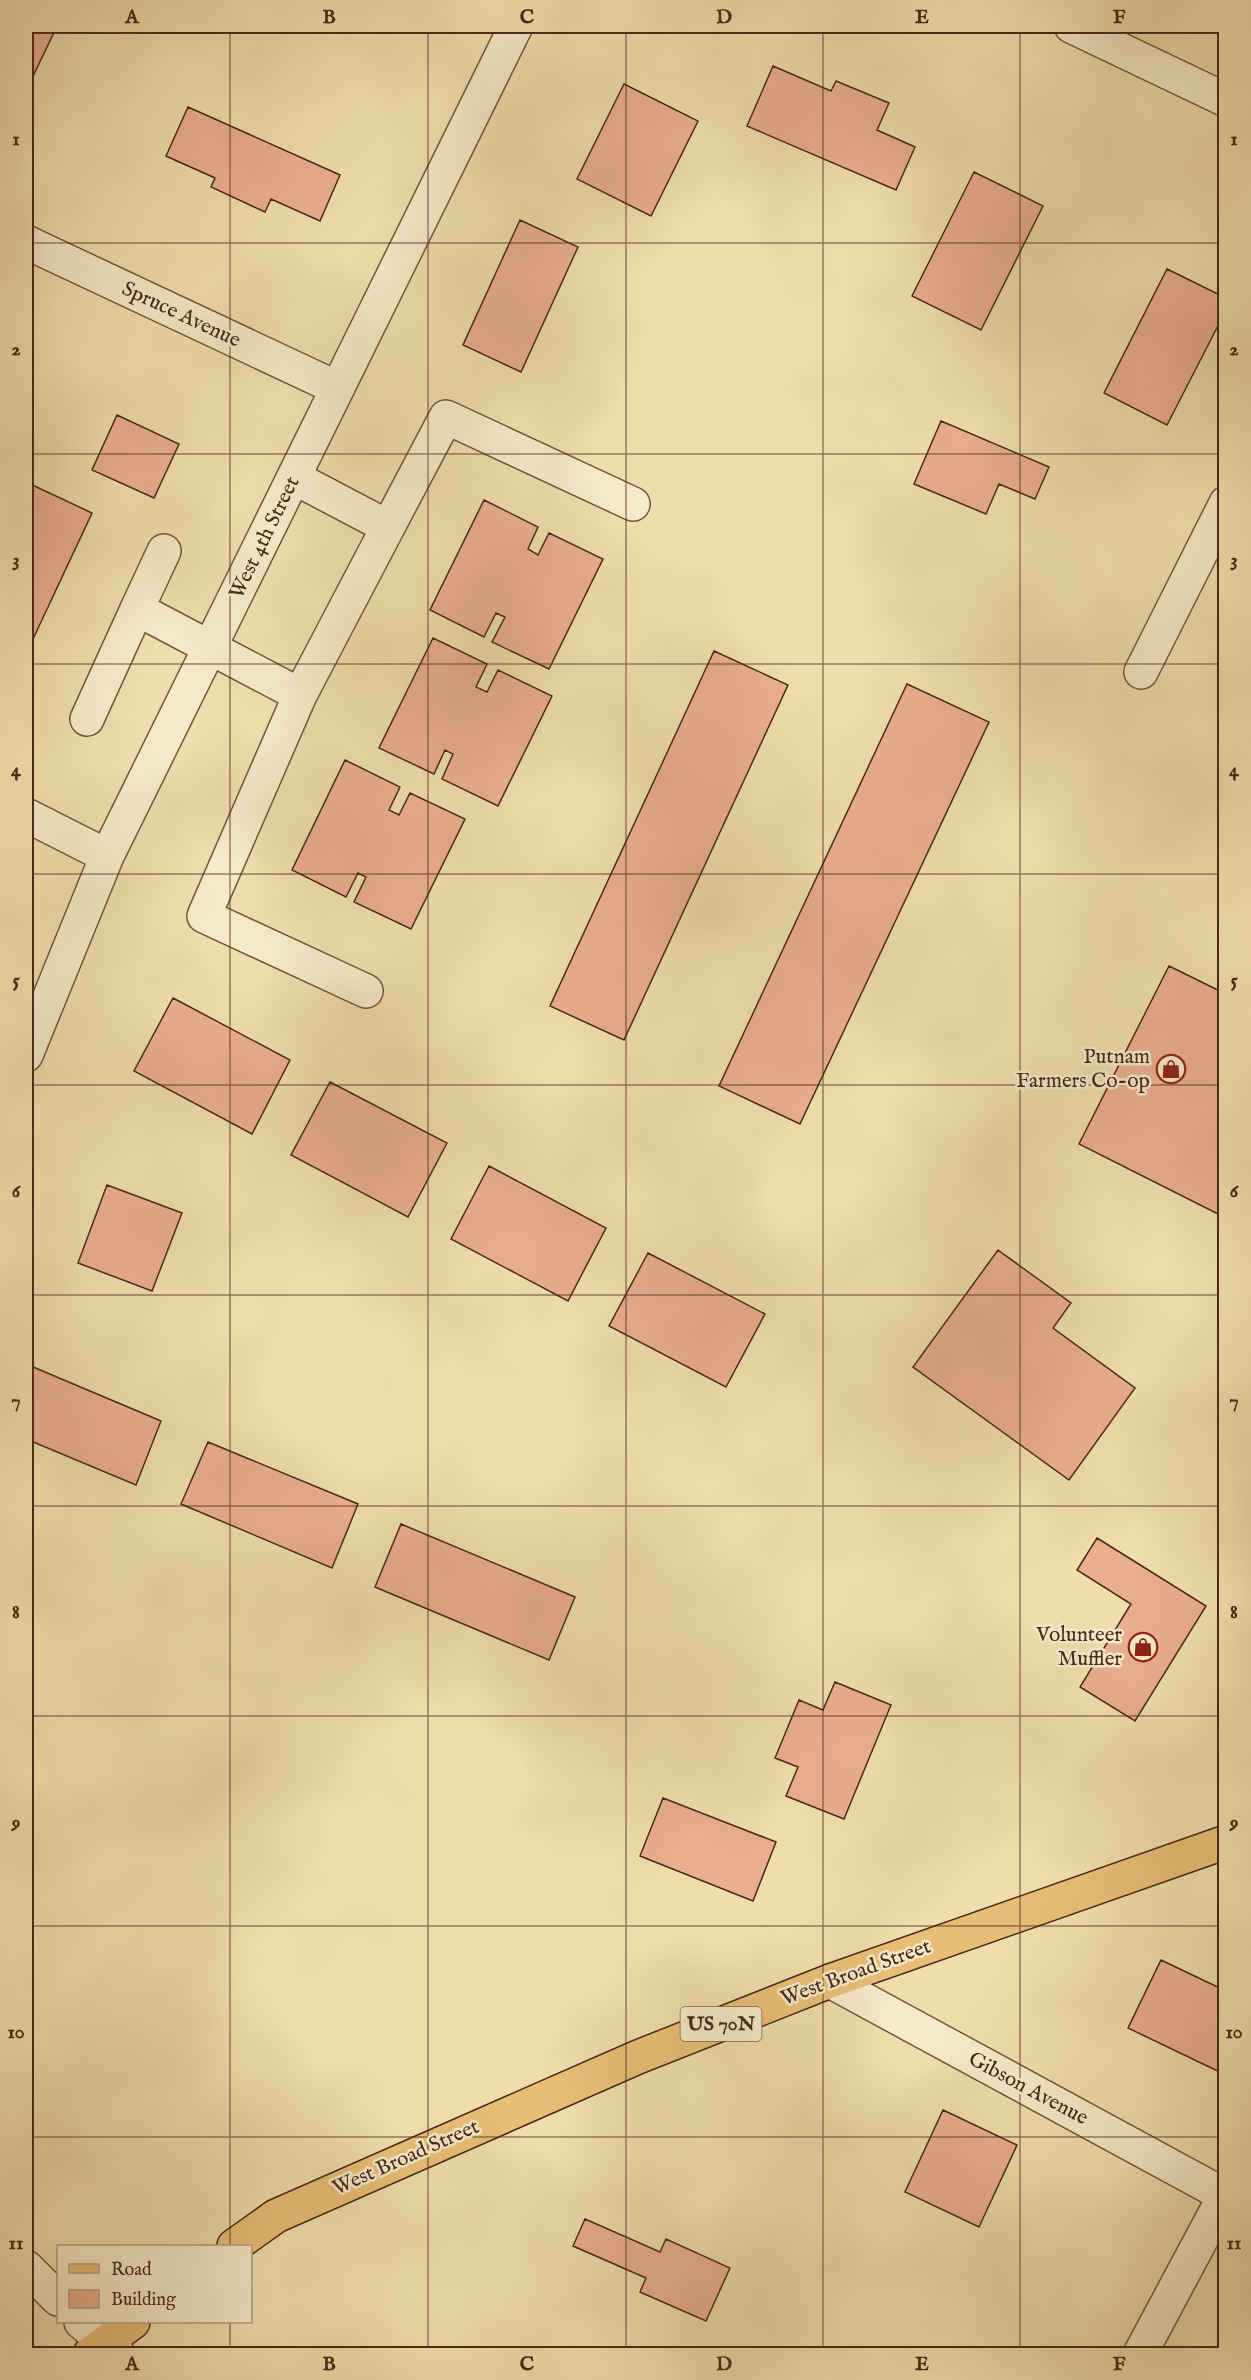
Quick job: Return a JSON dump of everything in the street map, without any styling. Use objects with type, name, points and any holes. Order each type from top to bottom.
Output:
[{"type":"main road","name":"West Broad Street","points":[[237,2245],[276,2216],[638,2057],[830,1981],[1226,1842]]},
{"type":"main road","points":[[98,2343],[131,2323]]},
{"type":"street","name":"West 4th Street","points":[[26,1055],[107,856],[516,26]]},
{"type":"street","points":[[1071,26],[1226,100]]},
{"type":"street","name":"Spruce Avenue","points":[[26,242],[337,388]]},
{"type":"street","points":[[366,991],[204,916],[300,695],[446,417],[633,504]]},
{"type":"street","points":[[295,478],[388,526]]},
{"type":"street","points":[[1141,672],[1226,502]]},
{"type":"street","points":[[87,719],[164,551]]},
{"type":"street","points":[[137,609],[300,695]]},
{"type":"street","points":[[26,815],[107,856]]},
{"type":"street","name":"Gibson Avenue","points":[[830,1981],[1225,2196]]},
{"type":"street","points":[[1140,2355],[1225,2196]]},
{"type":"street","points":[[26,2267],[57,2298]]},
{"type":"building","points":[[26,26],[57,26],[26,91]]},
{"type":"building","points":[[773,66],[831,91],[836,81],[889,103],[877,130],[915,147],[896,190],[747,126]]},
{"type":"building","points":[[624,84],[698,121],[651,216],[577,179]]},
{"type":"building","points":[[188,107],[340,175],[320,221],[271,199],[265,212],[211,187],[215,178],[166,156]]},
{"type":"building","points":[[974,172],[1043,206],[981,330],[912,296]]},
{"type":"building","points":[[520,220],[578,247],[521,372],[463,345]]},
{"type":"building","points":[[1167,269],[1226,298],[1226,310],[1167,425],[1104,393]]},
{"type":"building","points":[[117,415],[179,444],[154,498],[92,470]]},
{"type":"building","points":[[941,421],[1049,467],[1035,499],[999,484],[986,514],[914,484]]},
{"type":"building","points":[[26,482],[92,513],[26,654]]},
{"type":"building","points":[[484,500],[538,527],[528,549],[538,555],[549,533],[603,559],[549,669],[492,642],[505,617],[496,613],[484,637],[430,610]]},
{"type":"building","points":[[433,638],[487,664],[476,687],[487,692],[498,670],[552,696],[498,806],[442,779],[453,754],[445,750],[434,774],[379,748]]},
{"type":"building","points":[[714,651],[788,685],[624,1040],[550,1006]]},
{"type":"building","points":[[907,684],[989,722],[800,1124],[719,1086]]},
{"type":"building","points":[[345,760],[400,787],[389,810],[399,815],[410,793],[465,819],[411,929],[354,902],[366,877],[358,873],[346,897],[292,870]]},
{"type":"building","name":"Putnam Farmers Co-op","points":[[1169,966],[1226,994],[1226,1218],[1079,1144]]},
{"type":"building","points":[[173,998],[290,1060],[252,1134],[134,1071]]},
{"type":"building","points":[[330,1082],[447,1143],[408,1217],[291,1155]]},
{"type":"building","points":[[489,1166],[606,1228],[568,1301],[451,1239]]},
{"type":"building","points":[[107,1185],[182,1213],[152,1291],[78,1263]]},
{"type":"building","points":[[998,1250],[1071,1303],[1053,1328],[1135,1388],[1069,1480],[913,1367]]},
{"type":"building","points":[[648,1253],[765,1314],[726,1387],[609,1326]]},
{"type":"building","points":[[26,1364],[161,1421],[136,1485],[26,1439]]},
{"type":"building","points":[[208,1442],[358,1504],[332,1568],[181,1504]]},
{"type":"building","points":[[401,1524],[575,1597],[549,1660],[375,1587]]},
{"type":"building","name":"Volunteer Muffler","points":[[1097,1538],[1206,1606],[1135,1721],[1080,1687],[1131,1604],[1077,1570]]},
{"type":"building","points":[[835,1682],[891,1705],[844,1819],[786,1796],[798,1767],[775,1758],[799,1700],[823,1710]]},
{"type":"building","points":[[663,1798],[776,1842],[753,1901],[640,1856]]},
{"type":"building","points":[[1161,1960],[1226,1991],[1226,2075],[1128,2028]]},
{"type":"building","points":[[943,2110],[1017,2145],[979,2227],[905,2192]]},
{"type":"building","points":[[585,2219],[660,2252],[666,2239],[730,2268],[706,2321],[640,2292],[646,2278],[573,2246]]},
{"type":"building","points":[[377,2348],[387,2354],[372,2354]]},
{"type":"place","name":"Putnam Farmers Co-op","points":[[1171,1069]]},
{"type":"place","name":"Volunteer Muffler","points":[[1143,1647]]}]
